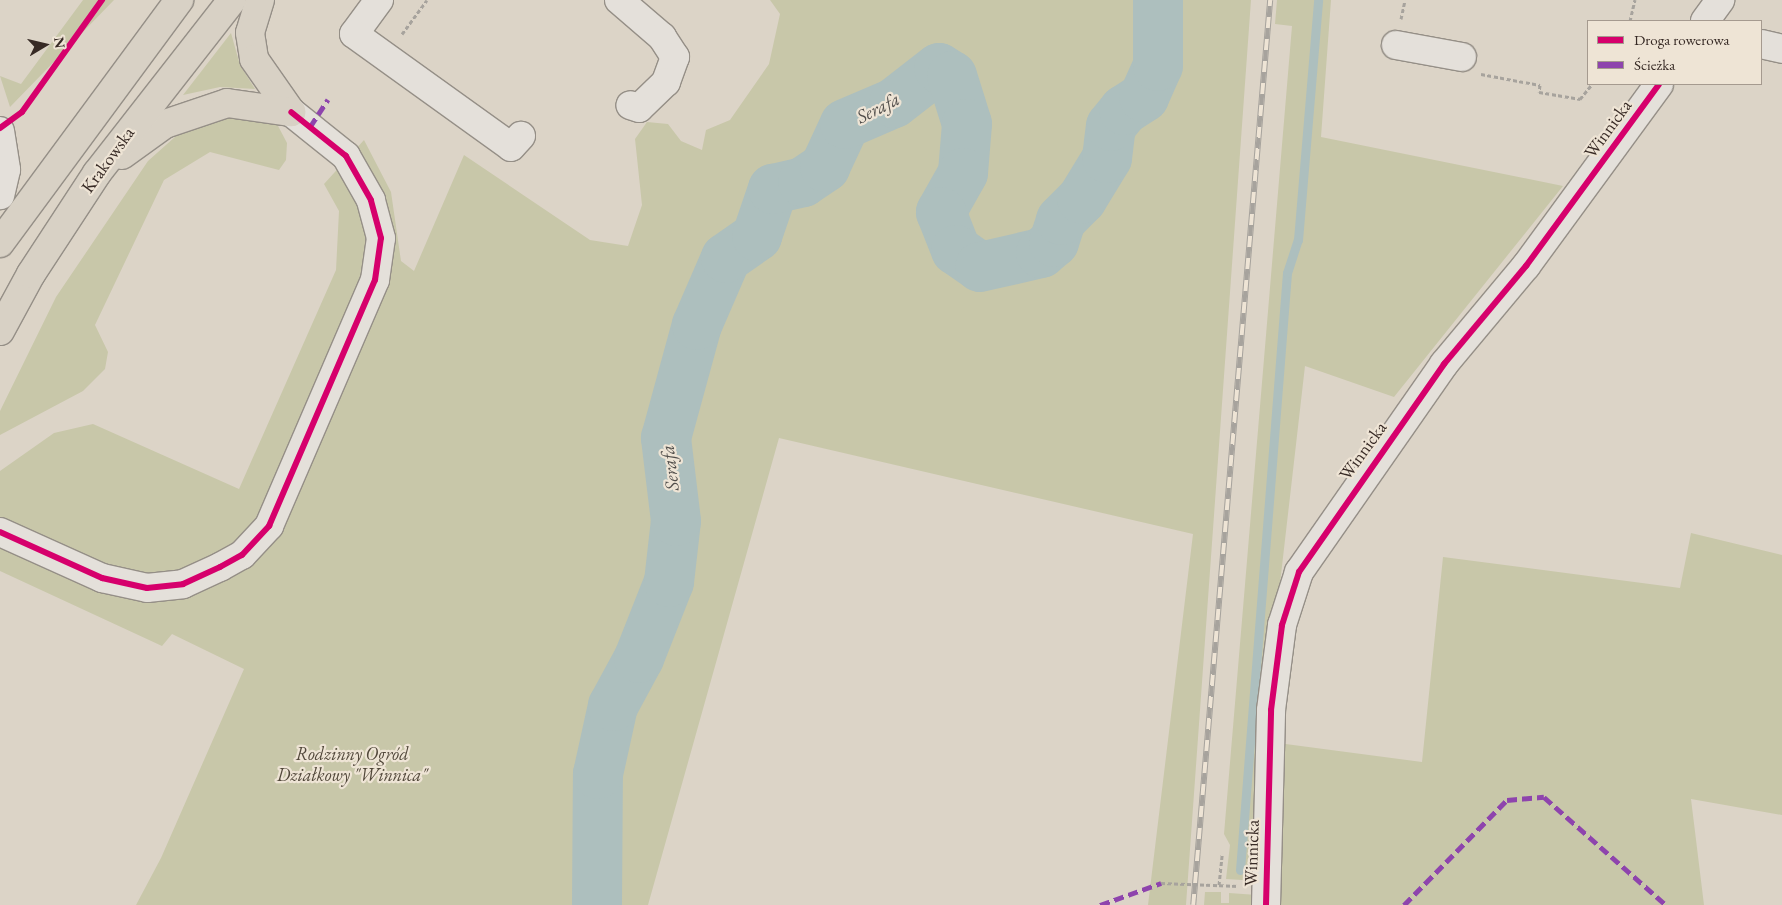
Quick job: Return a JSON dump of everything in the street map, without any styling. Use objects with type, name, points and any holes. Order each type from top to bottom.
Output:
[{"type":"main road","points":[[0,243],[179,0]]},
{"type":"main road","name":"Krakowska","points":[[0,331],[31,274],[97,173],[232,0]]},
{"type":"main road","points":[[260,0],[250,34],[254,59],[291,112]]},
{"type":"main road","points":[[97,173],[164,124],[184,115],[227,102],[291,112]]},
{"type":"street","points":[[619,0],[662,37],[675,58],[666,82],[639,108],[630,105]]},
{"type":"street","points":[[1706,20],[1720,0]]},
{"type":"street","points":[[374,2],[354,34],[511,147],[521,136]]},
{"type":"street","points":[[1762,44],[1782,48]]},
{"type":"street","points":[[1396,45],[1462,57]]},
{"type":"street","name":"Winnicka","points":[[1266,905],[1271,710],[1282,625],[1299,572],[1444,364],[1526,266],[1658,85]]},
{"type":"street","points":[[0,532],[102,578],[147,588],[183,584],[220,567],[242,555],[269,526],[375,280],[381,238],[371,200],[346,156],[291,112]]},
{"type":"street","points":[[0,131],[6,170],[0,196]]},
{"type":"path","points":[[386,57],[427,0]]},
{"type":"path","points":[[1630,20],[1634,0]]},
{"type":"path","points":[[1161,883],[1219,885],[1222,854]]},
{"type":"green space","points":[[83,0],[114,0],[10,107],[0,76],[21,84]]},
{"type":"green space","name":"Rodzinny Ogród Działkowy \"Winnica\"","points":[[770,0],[1251,0],[1186,905],[1148,905],[1193,534],[779,438],[648,905],[136,905],[161,858],[244,669],[172,634],[162,646],[0,571],[0,471],[54,433],[93,424],[239,489],[336,270],[339,211],[324,184],[364,140],[391,192],[401,261],[414,271],[464,155],[590,240],[628,246],[642,205],[635,139],[647,122],[668,124],[681,141],[702,150],[706,130],[730,120],[769,64],[780,14]]},
{"type":"green space","points":[[1277,0],[1331,0],[1321,137],[1563,186],[1394,397],[1305,366],[1268,688],[1258,881],[1226,879],[1230,845],[1224,834],[1292,26],[1275,24]]},
{"type":"green space","points":[[231,33],[240,65],[255,89],[220,87],[183,95]]},
{"type":"green space","points":[[247,111],[277,124],[287,143],[286,160],[279,170],[210,152],[164,180],[95,325],[108,352],[105,369],[83,391],[0,435],[0,411],[56,297],[148,161],[194,120]]},
{"type":"green space","points":[[1691,533],[1782,555],[1782,815],[1691,799],[1704,905],[1272,905],[1278,743],[1422,762],[1443,557],[1680,588]]},
{"type":"green space","points":[[1205,892],[1221,892],[1221,903],[1229,903],[1229,893],[1257,895],[1256,905],[1204,905]]},
{"type":"waterway","name":"Serafa","points":[[597,905],[598,774],[613,706],[639,658],[669,582],[676,521],[666,438],[697,325],[726,258],[757,236],[773,189],[803,182],[825,167],[845,124],[894,103],[939,68],[952,76],[967,124],[963,173],[941,212],[956,250],[980,267],[1041,253],[1054,242],[1061,220],[1082,199],[1107,158],[1111,126],[1124,110],[1144,97],[1158,66],[1158,0]]},
{"type":"waterway","points":[[1240,870],[1287,273],[1298,240],[1318,0]]},
{"type":"railway","points":[[1193,905],[1270,0]]},
{"type":"marked path","points":[[310,127],[328,99]]},
{"type":"marked path","points":[[1404,905],[1507,800],[1544,797],[1666,905]]},
{"type":"marked path","points":[[1100,905],[1161,883]]},
{"type":"cycle path","points":[[0,128],[22,112],[102,0]]},
{"type":"cycle path","points":[[1266,905],[1271,710],[1282,625],[1299,572],[1444,364],[1526,266],[1658,85]]},
{"type":"cycle path","points":[[0,532],[102,578],[147,588],[183,584],[220,567],[242,555],[269,526],[375,280],[381,238],[371,200],[346,156],[291,112]]}]
